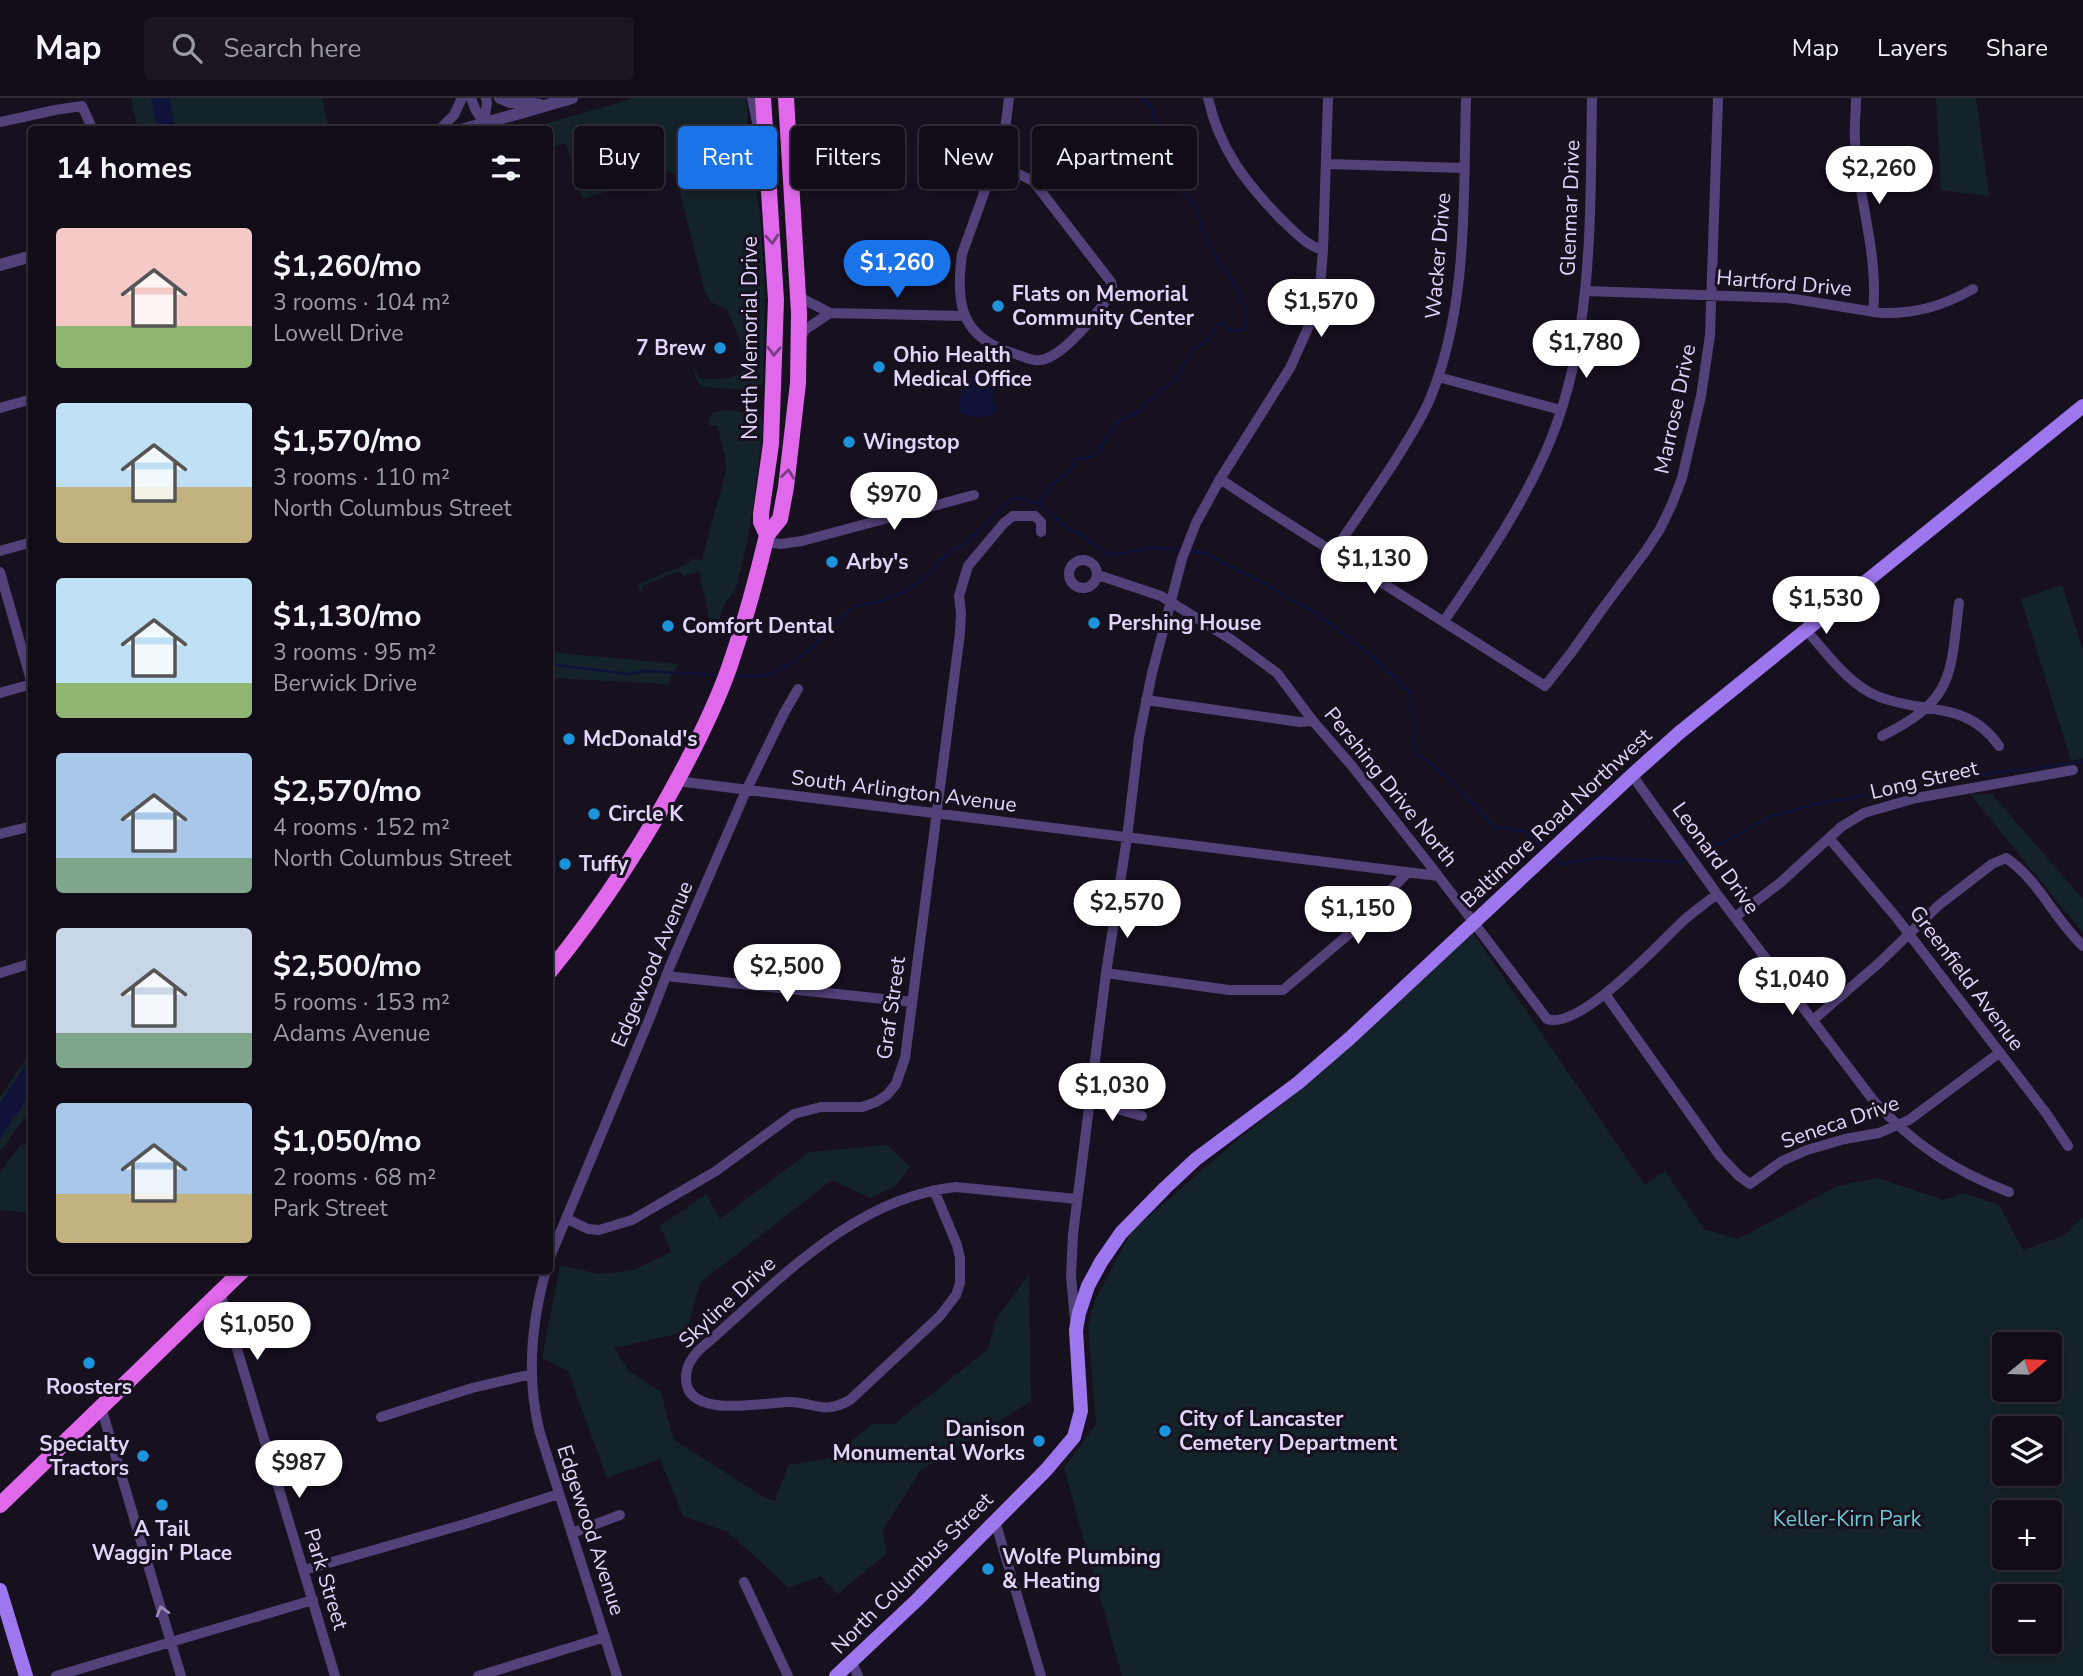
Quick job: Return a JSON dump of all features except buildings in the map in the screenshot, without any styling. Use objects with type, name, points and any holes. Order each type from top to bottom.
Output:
[{"type":"main road","name":"North Memorial Drive","points":[[763,98],[776,300],[771,444],[761,514],[766,538]]},
{"type":"main road","name":"North Memorial Drive","points":[[553,967],[609,894],[677,781],[733,658],[766,538],[780,519],[797,396],[799,339],[786,98]]},
{"type":"main road","name":"Baltimore Road Northwest","points":[[1076,1330],[1083,1300],[1101,1262],[1121,1233],[1196,1160],[1298,1083],[1350,1038],[1679,733],[2083,406]]},
{"type":"main road","points":[[0,1505],[239,1274]]},
{"type":"main road","name":"North Columbus Street","points":[[836,1676],[855,1669],[1046,1470],[1074,1437],[1081,1411],[1076,1330]]},
{"type":"main road","points":[[0,1590],[26,1676]]},
{"type":"street","points":[[443,126],[454,115],[463,98]]},
{"type":"street","points":[[471,98],[484,123]]},
{"type":"street","points":[[484,123],[486,98]]},
{"type":"street","points":[[500,98],[510,102],[543,106]]},
{"type":"street","points":[[474,126],[572,98]]},
{"type":"street","points":[[753,98],[757,111],[764,188],[771,211]]},
{"type":"street","points":[[1006,126],[1009,98]]},
{"type":"street","points":[[1208,98],[1217,130],[1250,187],[1301,239],[1312,247],[1324,250]]},
{"type":"street","name":"North Columbus Street","points":[[1076,1330],[1071,1276],[1077,1199],[1146,701],[1186,549],[1196,523],[1220,479],[1290,368],[1303,343],[1316,303],[1324,250],[1328,98]]},
{"type":"street","name":"Wacker Drive","points":[[1333,552],[1364,510],[1416,427],[1438,377],[1458,295],[1466,98]]},
{"type":"street","name":"Glenmar Drive","points":[[1444,621],[1529,486],[1552,438],[1561,410],[1577,351],[1586,291],[1592,98]]},
{"type":"street","name":"Marrose Drive","points":[[1444,621],[1545,686],[1572,653],[1660,529],[1672,504],[1685,464],[1701,396],[1710,335],[1718,98]]},
{"type":"street","points":[[1856,98],[1855,142],[1874,266],[1873,312]]},
{"type":"street","points":[[0,122],[82,106],[91,126]]},
{"type":"street","points":[[1326,164],[1464,168]]},
{"type":"street","points":[[986,189],[962,254],[959,271],[961,307],[978,336],[990,344],[1017,355],[1042,360],[1066,346],[1078,335],[1113,290],[1111,282],[1033,181],[1018,174]]},
{"type":"street","points":[[0,265],[28,258]]},
{"type":"street","name":"Hartford Drive","points":[[1586,291],[1805,300],[1873,312],[1895,313],[1921,310],[1948,302],[1973,289]]},
{"type":"street","points":[[798,293],[805,300],[830,313],[964,316]]},
{"type":"street","points":[[799,339],[806,329],[830,313]]},
{"type":"street","points":[[1438,377],[1561,410]]},
{"type":"street","points":[[0,408],[28,400]]},
{"type":"street","points":[[1220,479],[1444,621]]},
{"type":"street","points":[[766,538],[781,544],[802,541],[974,495]]},
{"type":"street","name":"Graf Street","points":[[567,1219],[588,1229],[599,1230],[632,1220],[716,1171],[794,1114],[821,1107],[862,1107],[887,1095],[896,1084],[905,1058],[960,633],[959,596],[968,566],[1004,523],[1013,516],[1028,515],[1040,518],[1041,532]]},
{"type":"street","points":[[0,551],[28,543]]},
{"type":"street","points":[[0,572],[28,670]]},
{"type":"street","name":"Pershing Drive North","points":[[1098,575],[1161,596],[1232,640],[1277,673],[1547,1018],[1555,1021],[1579,1013],[1605,994]]},
{"type":"street","points":[[1882,736],[1914,719],[1940,693],[1950,669],[1959,603]]},
{"type":"street","points":[[1806,630],[1852,679],[1874,695],[1887,700],[1950,710],[1986,729],[1999,746]]},
{"type":"street","points":[[0,693],[28,685]]},
{"type":"street","name":"Edgewood Avenue","points":[[553,1250],[746,791],[798,689]]},
{"type":"street","points":[[1146,701],[1300,722],[1313,721]]},
{"type":"street","name":"Long Street","points":[[1735,917],[1780,883],[1829,838],[1864,813],[1894,803],[2074,770]]},
{"type":"street","name":"Leonard Drive","points":[[1632,775],[1717,894],[1873,1100],[1923,1147],[1970,1176],[2009,1192]]},
{"type":"street","name":"South Arlington Avenue","points":[[677,781],[1438,876]]},
{"type":"street","points":[[0,834],[28,827]]},
{"type":"street","name":"Greenfield Avenue","points":[[1829,838],[1909,934],[2046,1113],[2068,1146]]},
{"type":"street","points":[[1813,1020],[1961,888],[1992,864],[2006,858],[2025,872],[2053,912],[2083,946]]},
{"type":"street","points":[[1107,973],[1229,990],[1283,990],[1349,934],[1407,873]]},
{"type":"street","points":[[1605,994],[1686,918],[1717,894]]},
{"type":"street","points":[[0,973],[28,964]]},
{"type":"street","points":[[666,976],[912,1002]]},
{"type":"street","name":"Seneca Drive","points":[[1605,994],[1720,1156],[1738,1176],[1750,1184],[1782,1161],[1807,1150],[1898,1126],[1923,1111],[1999,1053]]},
{"type":"street","points":[[1090,1101],[1142,1116]]},
{"type":"street","name":"Skyline Drive","points":[[934,1190],[960,1258],[960,1283],[956,1295],[940,1316],[850,1400],[831,1408],[791,1402],[720,1406],[700,1401],[689,1391],[686,1372],[691,1359],[699,1350],[809,1253],[878,1211],[904,1199],[934,1190],[956,1187],[1077,1199]]},
{"type":"street","name":"Edgewood Avenue","points":[[545,1274],[531,1352],[536,1419],[617,1676]]},
{"type":"street","name":"Park Street","points":[[220,1292],[335,1676]]},
{"type":"street","points":[[380,1418],[472,1388],[532,1374]]},
{"type":"street","points":[[101,1407],[181,1676]]},
{"type":"street","points":[[304,1570],[559,1494]]},
{"type":"street","points":[[572,1533],[620,1515]]},
{"type":"street","points":[[995,1521],[1041,1676]]},
{"type":"street","points":[[744,1582],[788,1676]]},
{"type":"street","points":[[56,1676],[313,1600]]},
{"type":"street","points":[[478,1676],[605,1637]]},
{"type":"green space","points":[[131,98],[322,98],[328,126],[137,126]]},
{"type":"green space","points":[[635,98],[744,98],[748,126],[678,126],[678,184],[675,175],[669,171],[664,173],[664,126],[574,126],[574,171],[566,143],[553,146],[553,126],[537,126]]},
{"type":"green space","points":[[1936,98],[1976,98],[1989,196],[1941,190]]},
{"type":"green space","points":[[579,189],[614,189],[583,199]]},
{"type":"green space","points":[[679,189],[755,189],[760,213],[765,292],[763,381],[760,387],[754,390],[703,387],[697,381],[691,362],[699,378],[727,378],[738,375],[745,366],[739,338],[726,309],[711,302],[705,292]]},
{"type":"green space","points":[[724,410],[758,413],[763,425],[747,543],[736,589],[724,605],[712,637],[703,635],[712,631],[699,571],[684,576],[679,571],[642,586],[643,593],[638,585],[692,559],[702,560],[726,470],[717,425],[710,426],[708,422],[712,413]]},
{"type":"green space","points":[[2062,585],[2083,650],[2083,758],[2071,761],[2021,599]]},
{"type":"green space","points":[[553,652],[678,664],[668,684],[553,678]]},
{"type":"green space","points":[[1970,794],[1992,794],[2083,899],[2083,933]]},
{"type":"green space","name":"Keller-Kirn Park","points":[[1473,933],[1645,1185],[1665,1171],[1704,1229],[1738,1239],[1837,1186],[1878,1178],[1944,1200],[1964,1193],[1999,1205],[2023,1250],[2063,1236],[2083,1217],[2083,1676],[1122,1676],[1064,1468],[1096,1424],[1088,1326],[1095,1300],[1131,1232],[1238,1139],[1302,1089]]},
{"type":"green space","points":[[28,1055],[28,1114],[0,1151],[0,1097]]},
{"type":"green space","points":[[23,1142],[28,1148],[28,1210],[0,1210],[0,1172]]},
{"type":"green space","points":[[887,1145],[910,1167],[896,1186],[870,1198],[832,1180],[701,1282],[686,1332],[614,1348],[629,1371],[661,1392],[673,1439],[762,1496],[775,1501],[788,1465],[831,1458],[872,1424],[894,1424],[988,1349],[995,1321],[1029,1274],[1031,1401],[921,1470],[882,1531],[887,1553],[838,1594],[821,1576],[789,1588],[728,1532],[683,1516],[660,1459],[607,1478],[568,1371],[542,1358],[560,1265],[599,1274],[634,1270],[671,1252],[660,1226],[706,1194],[720,1219],[809,1152]]},
{"type":"shaded area","points":[[151,98],[169,98],[175,126],[156,126]]},
{"type":"shaded area","points":[[976,375],[995,382],[992,384],[996,412],[992,416],[976,417],[959,412],[965,383],[970,376]]},
{"type":"shaded area","points":[[28,1061],[28,1097],[0,1139],[0,1103]]},
{"type":"waterway","points":[[1143,98],[1151,106],[1158,126]]},
{"type":"waterway","points":[[732,676],[763,676],[792,663],[814,646],[848,611],[900,594],[920,582],[942,559],[965,544],[1011,500],[1017,498],[1040,504],[1051,486],[1069,471],[1075,459],[1095,455],[1118,421],[1136,413],[1178,376],[1193,349],[1208,340],[1218,324],[1224,323],[1228,330],[1245,328],[1245,305],[1204,233],[1197,208],[1182,189]]},
{"type":"waterway","points":[[1040,504],[1069,530],[1077,532],[1107,554],[1155,548],[1181,550]]},
{"type":"waterway","points":[[1188,551],[1204,553],[1262,582],[1319,615],[1371,655],[1410,692],[1416,753],[1452,781],[1495,827],[1525,831],[1545,849]]},
{"type":"waterway","points":[[553,664],[629,674],[645,671],[718,675]]},
{"type":"waterway","points":[[1695,855],[1772,816],[1816,804],[1988,774],[2083,762]]},
{"type":"waterway","points":[[1553,856],[1563,864],[1598,858],[1679,862],[1689,858]]},
{"type":"place","name":"Flats on Memorial Community Center","points":[[998,306]]},
{"type":"place","name":"7 Brew","points":[[720,348]]},
{"type":"place","name":"Ohio Health Medical Office","points":[[879,367]]},
{"type":"place","name":"Wingstop","points":[[849,442]]},
{"type":"place","name":"Arby's","points":[[832,562]]},
{"type":"place","name":"Pershing House","points":[[1094,623]]},
{"type":"place","name":"Comfort Dental","points":[[668,626]]},
{"type":"place","name":"McDonald's","points":[[569,739]]},
{"type":"place","name":"Circle K","points":[[594,814]]},
{"type":"place","name":"Tuffy","points":[[565,864]]},
{"type":"place","name":"Roosters","points":[[89,1363]]},
{"type":"place","name":"City of Lancaster Cemetery Department","points":[[1165,1431]]},
{"type":"place","name":"Danison Monumental Works","points":[[1039,1441]]},
{"type":"place","name":"Specialty Tractors","points":[[143,1456]]},
{"type":"place","name":"A Tail Waggin' Place","points":[[162,1505]]},
{"type":"place","name":"Wolfe Plumbing & Heating","points":[[988,1569]]}]
